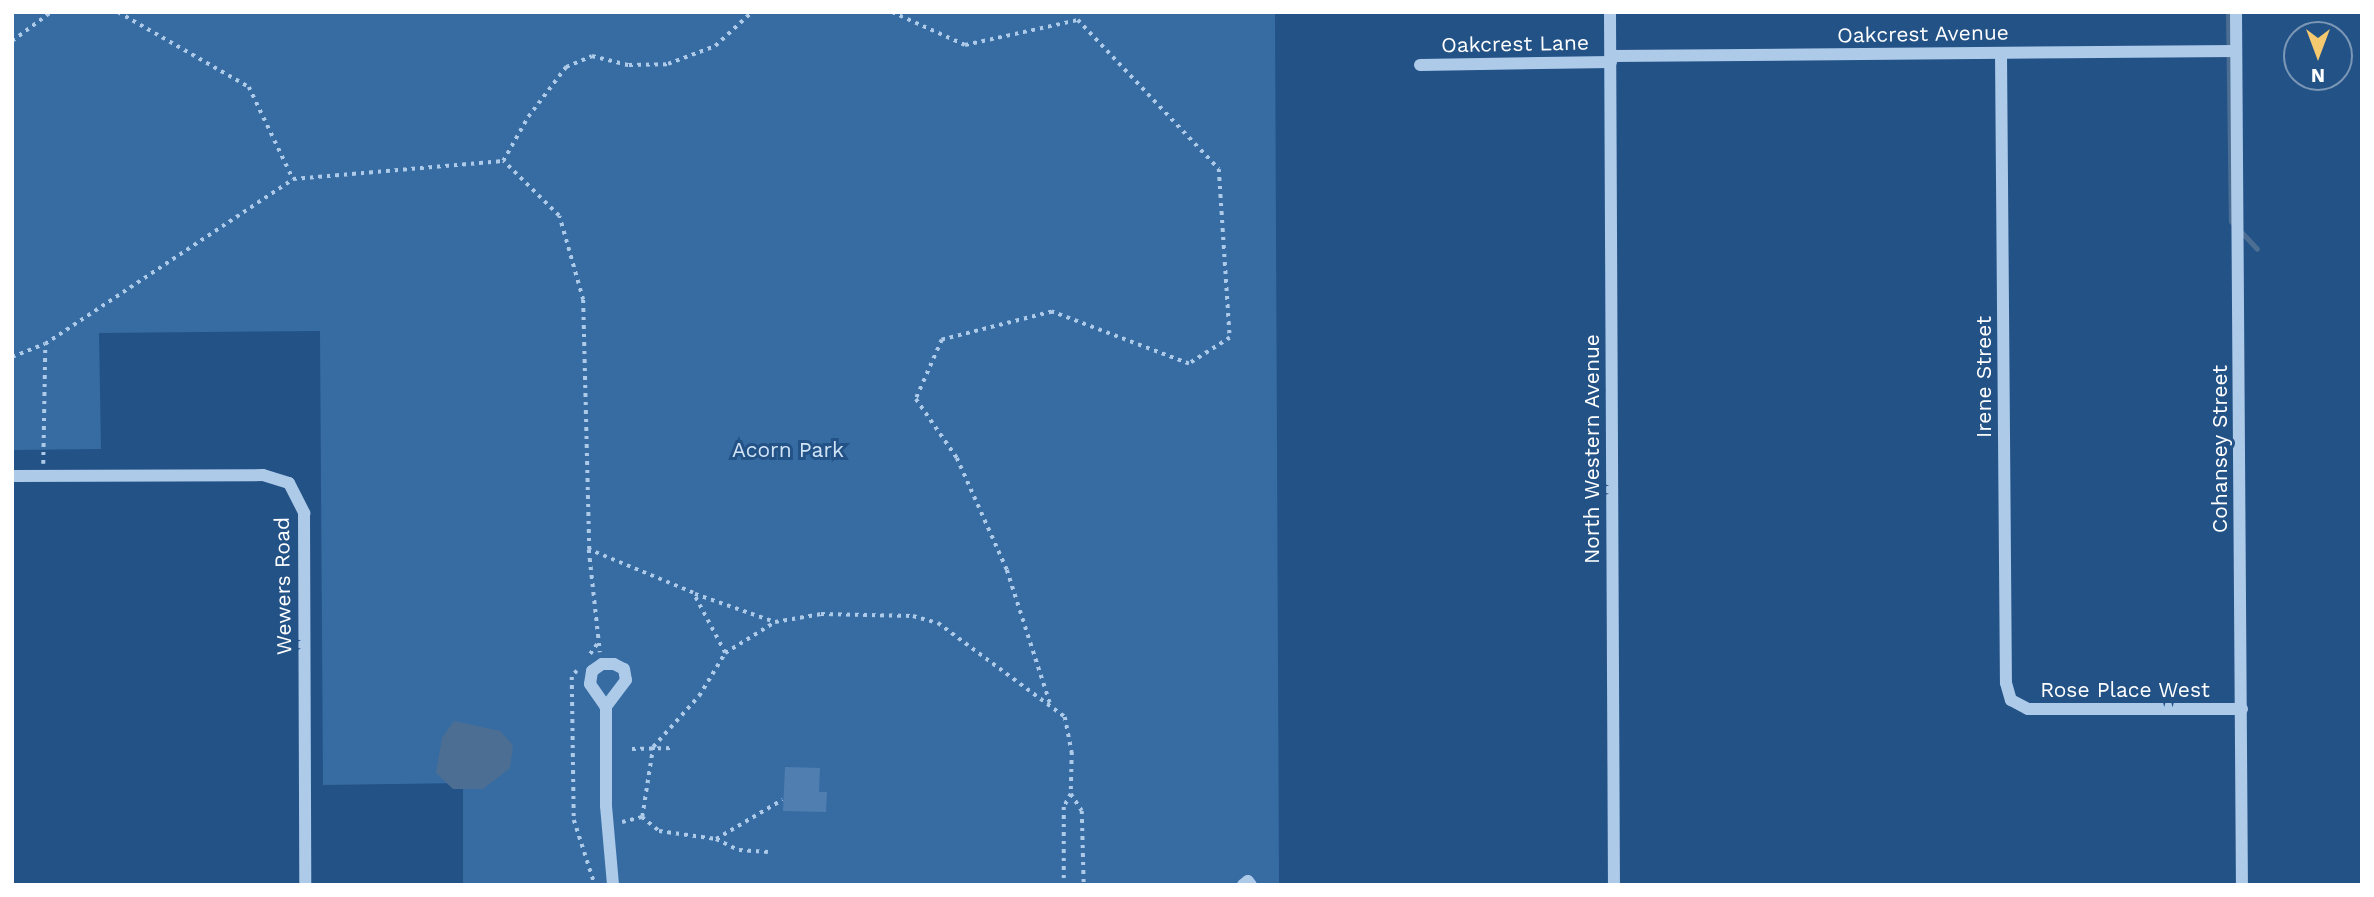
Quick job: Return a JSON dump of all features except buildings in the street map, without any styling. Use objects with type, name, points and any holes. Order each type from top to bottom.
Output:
[{"type":"street","name":"North Western Avenue","points":[[1610,12],[1614,885]]},
{"type":"street","name":"Cohansey Street","points":[[2236,12],[2242,885]]},
{"type":"street","name":"Oakcrest Avenue","points":[[1611,59],[2236,51]]},
{"type":"street","name":"Irene Street","points":[[2001,53],[2006,683],[2011,700]]},
{"type":"street","name":"Oakcrest Lane","points":[[1420,65],[1611,59]]},
{"type":"street","name":"Wewers Road","points":[[12,477],[263,475],[289,483],[304,513],[305,885]]},
{"type":"street","points":[[606,707],[626,680],[624,669],[602,664],[592,671],[590,684],[606,707],[613,885]]},
{"type":"street","name":"Rose Place West","points":[[2011,700],[2028,709],[2242,709]]},
{"type":"street","points":[[1243,885],[1248,881],[1251,885]]},
{"type":"path","points":[[12,40],[51,12]]},
{"type":"path","points":[[118,12],[249,87],[293,179]]},
{"type":"path","points":[[503,160],[528,117],[566,67],[593,56],[629,65],[668,64],[715,46],[752,12]]},
{"type":"path","points":[[892,12],[965,45],[1078,20],[1219,169],[1230,338],[1189,364],[1052,312],[942,340],[916,399],[957,458],[1007,570],[1051,706]]},
{"type":"path","points":[[12,357],[45,344],[293,179],[503,160]]},
{"type":"path","points":[[503,160],[559,216],[583,300],[589,550],[602,664]]},
{"type":"path","points":[[44,476],[45,344]]},
{"type":"path","points":[[589,550],[693,593],[775,622]]},
{"type":"path","points":[[693,593],[725,653]]},
{"type":"path","points":[[642,817],[653,747],[699,696],[725,653],[775,622],[821,614],[913,616],[939,623],[1065,717],[1072,752],[1071,794],[1064,807],[1064,885]]},
{"type":"path","points":[[586,659],[599,641]]},
{"type":"path","points":[[579,668],[572,677],[574,820],[596,885]]},
{"type":"path","points":[[632,749],[672,748]]},
{"type":"path","points":[[1071,794],[1082,811],[1084,885]]},
{"type":"path","points":[[716,839],[782,800]]},
{"type":"path","points":[[609,826],[642,817]]},
{"type":"path","points":[[642,817],[659,831],[716,839],[739,850],[768,852]]},
{"type":"green space","name":"Acorn Park","points":[[12,12],[1275,12],[1279,885],[463,885],[463,783],[323,785],[320,331],[99,333],[101,449],[12,450]]},
{"type":"shaded area","points":[[454,721],[500,731],[513,745],[510,768],[483,789],[453,789],[436,773],[442,738]]},
{"type":"waterway","points":[[2228,12],[2231,221],[2257,249]]}]
